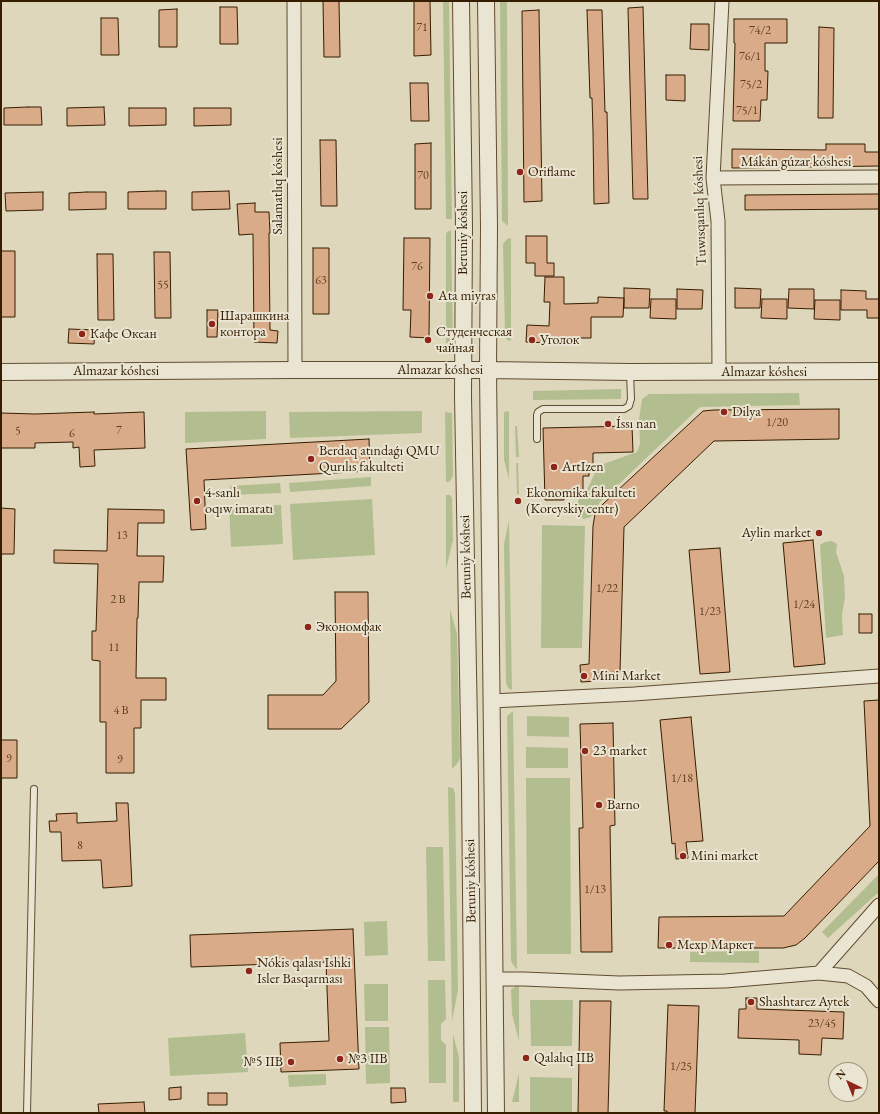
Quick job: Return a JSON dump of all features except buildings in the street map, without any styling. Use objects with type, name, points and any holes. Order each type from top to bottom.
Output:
[{"type":"street","name":"Salamatlıq kóshesi","points":[[294,1],[295,370]]},
{"type":"street","name":"Beruniy kóshesi","points":[[461,1],[473,1113]]},
{"type":"street","name":"Beruniy kóshesi","points":[[486,1],[489,227],[488,370],[496,1113]]},
{"type":"street","name":"Tuwısqanlıq kóshesi","points":[[719,372],[718,221],[713,178],[722,1]]},
{"type":"street","name":"Mákán gúzar kóshesi","points":[[713,178],[879,177]]},
{"type":"street","name":"Almazar kóshesi","points":[[1,372],[295,370],[630,372],[879,371]]},
{"type":"street","points":[[491,701],[634,694],[879,676]]},
{"type":"street","points":[[819,973],[879,905]]},
{"type":"street","points":[[494,979],[619,983],[717,981],[819,973],[848,976],[866,986],[879,1001]]},
{"type":"lane","points":[[537,439],[537,415],[542,409],[624,409],[629,406],[631,399],[630,372]]},
{"type":"lane","points":[[27,1113],[34,789]]},
{"type":"green space","points":[[443,1],[449,1],[452,219],[446,219]]},
{"type":"green space","points":[[500,1],[507,1],[508,226],[502,221]]},
{"type":"green space","points":[[451,230],[453,343],[446,343],[446,233]]},
{"type":"green space","points":[[511,238],[511,341],[507,340],[505,336],[503,244],[507,239]]},
{"type":"green space","points":[[621,389],[621,399],[533,400],[533,391]]},
{"type":"green space","points":[[799,393],[800,405],[700,407],[600,502],[591,517],[584,519],[573,513],[579,499],[586,492],[598,466],[637,452],[640,444],[639,419],[642,399],[649,394]]},
{"type":"green space","points":[[266,411],[266,439],[185,443],[185,412]]},
{"type":"green space","points":[[422,411],[422,433],[290,438],[289,412]]},
{"type":"green space","points":[[509,411],[509,479],[504,460],[504,412]]},
{"type":"green space","points":[[445,412],[452,413],[453,476],[449,482],[446,482]]},
{"type":"green space","points":[[515,426],[517,426],[519,457],[516,457]]},
{"type":"green space","points":[[516,463],[518,463],[519,494],[517,494]]},
{"type":"green space","points":[[371,477],[371,486],[290,492],[289,483]]},
{"type":"green space","points":[[280,483],[281,493],[230,495],[230,486]]},
{"type":"green space","points":[[446,495],[450,495],[452,498],[453,540],[446,569]]},
{"type":"green space","points":[[372,499],[375,555],[293,560],[290,504]]},
{"type":"green space","points":[[281,505],[283,544],[231,547],[229,507]]},
{"type":"green space","points":[[509,520],[512,690],[508,688],[506,683],[504,544]]},
{"type":"green space","points":[[542,525],[585,526],[582,648],[541,648]]},
{"type":"green space","points":[[832,541],[837,544],[836,552],[844,576],[845,597],[842,615],[843,635],[826,638],[820,545],[825,542]]},
{"type":"green space","points":[[450,609],[457,634],[460,758],[452,769]]},
{"type":"green space","points":[[513,711],[517,970],[511,961],[507,716]]},
{"type":"green space","points":[[527,716],[569,717],[569,737],[527,736]]},
{"type":"green space","points":[[526,747],[568,748],[568,768],[526,768]]},
{"type":"green space","points":[[526,778],[570,778],[571,954],[527,954]]},
{"type":"green space","points":[[448,787],[453,788],[455,793],[458,990],[452,1021]]},
{"type":"green space","points":[[426,847],[443,847],[445,961],[428,961]]},
{"type":"green space","points":[[879,874],[879,892],[828,938],[822,932]]},
{"type":"green space","points":[[387,921],[388,955],[365,956],[364,922]]},
{"type":"green space","points":[[759,951],[759,963],[690,962],[690,952]]},
{"type":"green space","points":[[428,980],[445,980],[446,1019],[441,1024],[441,1040],[446,1045],[446,1083],[429,1083]]},
{"type":"green space","points":[[519,983],[519,1041],[512,1014],[511,990]]},
{"type":"green space","points":[[364,984],[388,984],[388,1021],[365,1021]]},
{"type":"green space","points":[[530,1000],[573,1000],[572,1046],[531,1046]]},
{"type":"green space","points":[[365,1027],[389,1027],[390,1083],[366,1084]]},
{"type":"green space","points":[[245,1033],[248,1072],[170,1076],[168,1038]]},
{"type":"green space","points":[[453,1034],[459,1057],[459,1102],[453,1102]]},
{"type":"green space","points":[[519,1073],[519,1102],[512,1102]]},
{"type":"green space","points":[[326,1074],[326,1085],[289,1087],[288,1075]]},
{"type":"green space","points":[[530,1077],[572,1078],[572,1113],[530,1113]]},
{"type":"place","name":"Oriflame","points":[[520,172]]},
{"type":"place","name":"Ata miyras","points":[[430,296]]},
{"type":"place","name":"Шарашкина контора","points":[[212,324]]},
{"type":"place","name":"Кафе Океан","points":[[82,334]]},
{"type":"place","name":"Студенческая чайная","points":[[428,340]]},
{"type":"place","name":"Уголок","points":[[532,340]]},
{"type":"place","name":"Dilya","points":[[724,412]]},
{"type":"place","name":"Íssı nan","points":[[608,424]]},
{"type":"place","name":"Berdaq atındaǵı QMU Qurılıs fakulteti","points":[[311,459]]},
{"type":"place","name":"ArtIzen","points":[[554,467]]},
{"type":"place","name":"4-sanlı oqıw imaratı","points":[[197,501]]},
{"type":"place","name":"Ekonomika fakulteti (Koreyskiy centr)","points":[[518,501]]},
{"type":"place","name":"Aylin market","points":[[819,533]]},
{"type":"place","name":"Экономфак","points":[[308,627]]},
{"type":"place","name":"Mini Market","points":[[584,676]]},
{"type":"place","name":"23 market","points":[[585,751]]},
{"type":"place","name":"Barno","points":[[599,805]]},
{"type":"place","name":"Mini market","points":[[683,856]]},
{"type":"place","name":"Мехр Маркет","points":[[669,945]]},
{"type":"place","name":"Nókis qalası Ishki Isler Basqarması","points":[[249,971]]},
{"type":"place","name":"Shashtarez Aytek","points":[[751,1002]]},
{"type":"place","name":"Qalalıq IIB","points":[[526,1058]]},
{"type":"place","name":"№3 IIB","points":[[340,1059]]},
{"type":"place","name":"№5 IIB","points":[[291,1062]]}]
